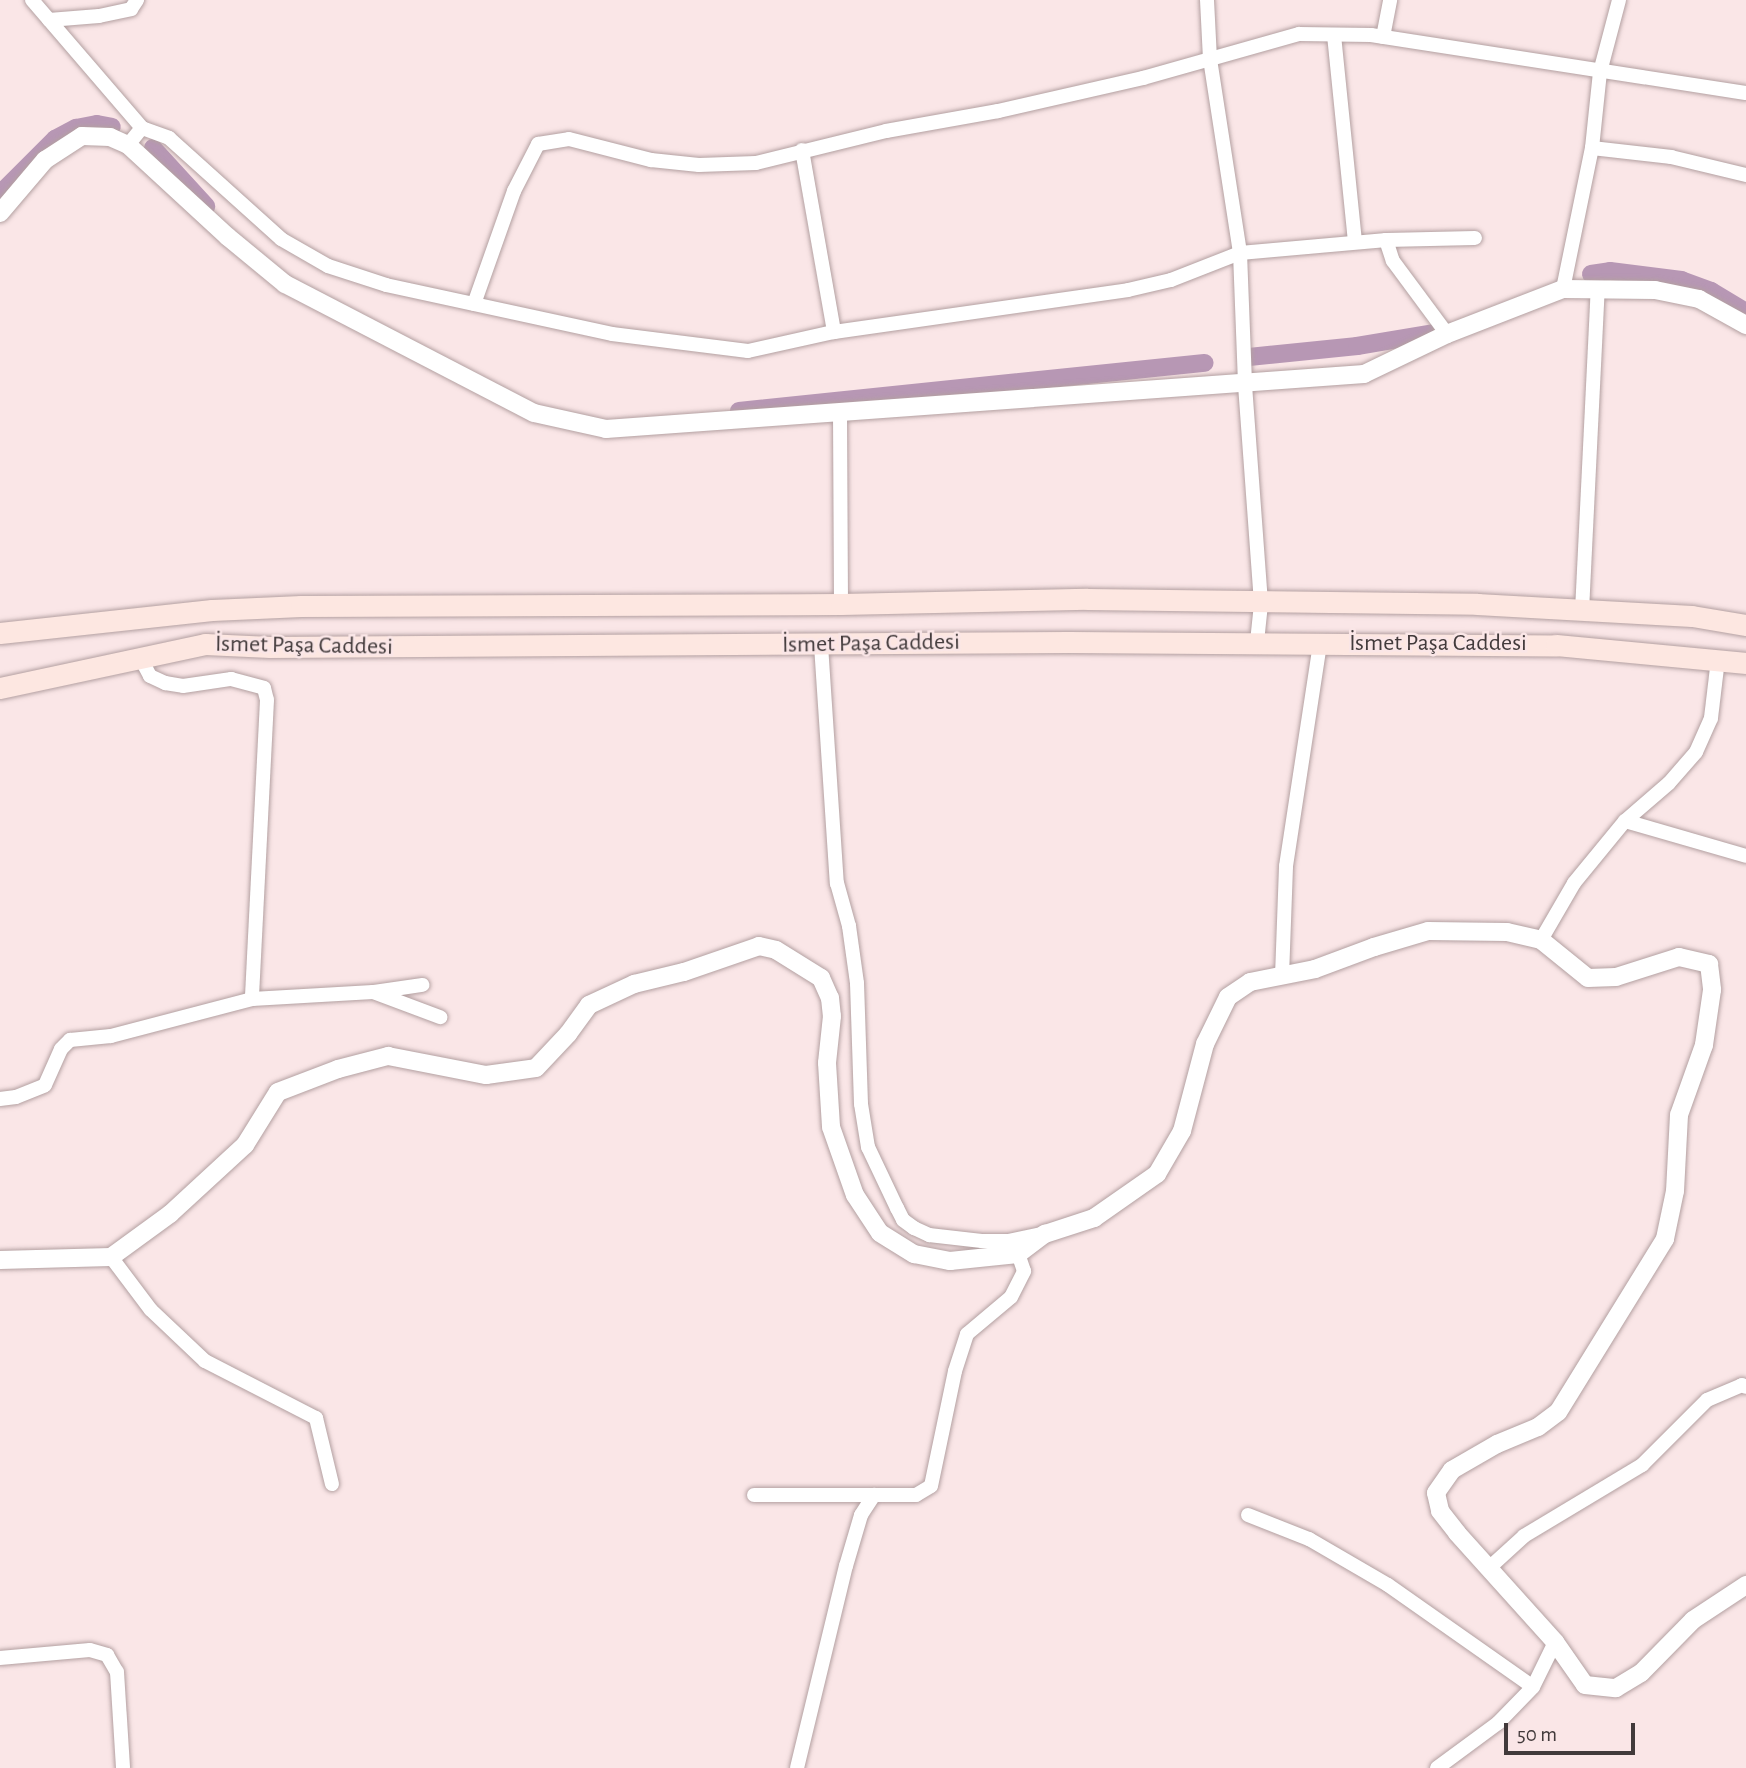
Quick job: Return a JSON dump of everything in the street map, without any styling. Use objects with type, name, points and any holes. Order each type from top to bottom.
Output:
[{"type":"main road","points":[[0,633],[212,610],[288,606],[841,604],[1087,599],[1261,604],[1477,604],[1692,616],[1746,625]]},
{"type":"main road","name":"İsmet Paşa Caddesi","points":[[0,688],[205,645],[270,648],[1257,642],[1556,645],[1746,663]]},
{"type":"street","points":[[32,0],[142,128],[169,138],[281,239],[328,266],[386,285],[612,334],[748,351],[834,332],[1128,290],[1171,280],[1240,253],[1386,240],[1475,238]]},
{"type":"street","points":[[49,20],[99,16],[131,9],[137,0]]},
{"type":"street","points":[[1207,0],[1210,60],[1240,253],[1245,385],[1261,604],[1257,642]]},
{"type":"street","points":[[1383,37],[1390,0]]},
{"type":"street","points":[[1563,289],[1592,148],[1600,72],[1619,0]]},
{"type":"street","points":[[474,304],[514,191],[538,144],[569,139],[650,160],[699,165],[756,163],[802,150],[998,111],[1143,78],[1298,34],[1383,37],[1746,93]]},
{"type":"street","points":[[1334,35],[1355,242]]},
{"type":"street","points":[[128,145],[142,128]]},
{"type":"street","points":[[0,213],[45,160],[82,136],[110,138],[128,145],[228,237],[285,284],[534,413],[606,429],[1245,385],[1364,374],[1447,334],[1563,289],[1655,290],[1699,299],[1746,325]]},
{"type":"street","points":[[1592,148],[1671,158],[1746,175]]},
{"type":"street","points":[[802,150],[834,332]]},
{"type":"street","points":[[1386,240],[1393,261],[1447,334]]},
{"type":"street","points":[[1581,611],[1598,289]]},
{"type":"street","points":[[840,413],[841,604]]},
{"type":"street","points":[[1282,976],[1286,866],[1320,643]]},
{"type":"street","points":[[821,645],[837,883],[849,926],[857,983],[861,1104],[868,1147],[903,1220],[929,1235],[1008,1241],[1045,1234],[1094,1219],[1157,1174],[1182,1131],[1205,1044],[1228,997],[1250,982],[1315,969],[1374,947],[1428,932],[1507,932],[1541,940],[1588,978],[1616,976],[1679,957],[1709,964],[1712,990],[1704,1045],[1679,1115],[1675,1191],[1665,1239],[1558,1412],[1538,1427],[1497,1444],[1452,1469],[1436,1493],[1440,1511],[1555,1642],[1585,1685],[1616,1688],[1641,1673],[1693,1620],[1746,1585]]},
{"type":"street","points":[[141,659],[149,676],[165,683],[183,686],[231,679],[264,688],[267,700],[252,999]]},
{"type":"street","points":[[1541,940],[1574,883],[1625,821],[1669,783],[1696,752],[1712,718],[1718,659]]},
{"type":"street","points":[[1625,821],[1746,856]]},
{"type":"street","points":[[0,1259],[111,1257],[170,1214],[245,1145],[278,1092],[338,1069],[388,1056],[486,1075],[536,1068],[568,1034],[589,1005],[634,984],[684,972],[759,946],[776,950],[821,978],[830,998],[832,1016],[827,1063],[831,1127],[855,1195],[880,1233],[914,1254],[950,1261],[1018,1254],[1045,1234]]},
{"type":"street","points":[[0,1099],[16,1097],[45,1086],[61,1049],[70,1040],[111,1036],[252,999],[373,992],[422,985]]},
{"type":"street","points":[[373,992],[440,1017]]},
{"type":"street","points":[[754,1495],[916,1495],[931,1486],[956,1371],[967,1334],[1011,1297],[1024,1271],[1018,1254]]},
{"type":"street","points":[[111,1257],[151,1310],[205,1361],[316,1418],[331,1483]]},
{"type":"street","points":[[1489,1568],[1524,1536],[1642,1465],[1707,1400],[1742,1385],[1746,1387]]},
{"type":"street","points":[[797,1768],[846,1566],[861,1515],[874,1496]]},
{"type":"street","points":[[1248,1515],[1309,1539],[1388,1585],[1533,1687]]},
{"type":"street","points":[[1437,1768],[1489,1730],[1533,1687],[1555,1642]]},
{"type":"street","points":[[0,1658],[90,1650],[107,1655],[117,1672],[123,1768]]},
{"type":"waterway","points":[[0,194],[55,139],[76,128],[97,124],[112,127]]},
{"type":"waterway","points":[[153,148],[206,206]]},
{"type":"waterway","points":[[1591,274],[1610,271],[1681,280],[1711,291],[1746,312]]},
{"type":"waterway","points":[[1249,357],[1357,346],[1435,333]]},
{"type":"waterway","points":[[739,411],[1205,363]]}]
